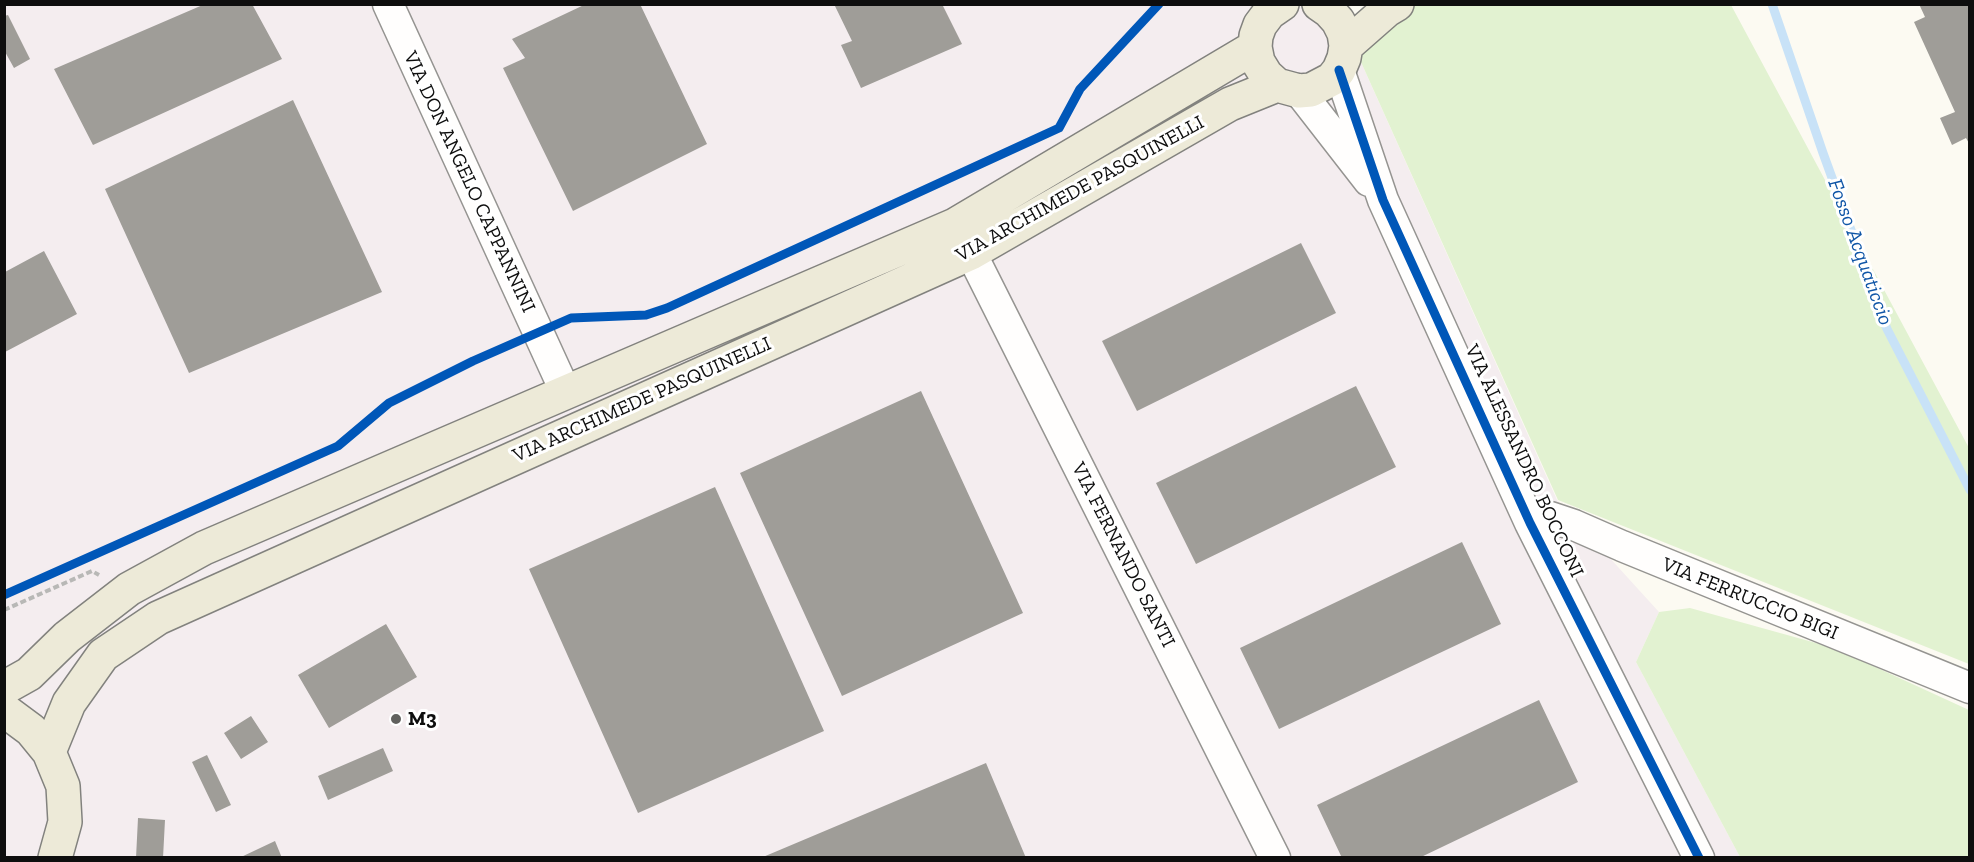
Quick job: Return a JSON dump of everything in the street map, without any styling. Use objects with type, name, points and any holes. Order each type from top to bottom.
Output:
[{"type":"main road","points":[[1318,4],[1338,21],[1344,33],[1342,58]]},
{"type":"main road","name":"VIA ARCHIMEDE PASQUINELLI","points":[[49,752],[69,703],[103,655],[158,618],[971,253],[1230,104],[1288,88],[1311,90],[1322,86],[1332,79],[1342,58],[1388,10],[1397,4]]},
{"type":"main road","name":"VIA ARCHIMEDE PASQUINELLI","points":[[4,688],[29,674],[67,637],[129,589],[204,548],[955,225],[1264,20]]},
{"type":"main road","name":"VIA ARCHIMEDE PASQUINELLI","points":[[1264,20],[1258,62],[1266,75],[1288,88]]},
{"type":"main road","points":[[4,710],[31,730],[49,752],[63,786],[65,822],[56,858]]},
{"type":"street","name":"VIA DON ANGELO CAPPANNINI","points":[[388,4],[566,393]]},
{"type":"street","name":"VIA ALESSANDRO BOCCONI","points":[[1342,58],[1383,200],[1530,523],[1700,858]]},
{"type":"street","name":"VIA ALESSANDRO BOCCONI","points":[[1288,88],[1383,200]]},
{"type":"street","name":"VIA FERNANDO SANTI","points":[[971,253],[1275,858]]},
{"type":"street","name":"VIA FERRUCCIO BIGI","points":[[1530,523],[1550,517],[1574,525],[1632,551],[1970,688]]},
{"type":"path","points":[[4,610],[92,572],[129,589]]},
{"type":"shaded area","points":[[5,4],[1330,5],[1356,51],[1557,500],[1659,612],[1636,662],[1740,857],[5,858]]},
{"type":"green space","points":[[1412,5],[1731,5],[1969,448],[1969,664],[1558,500],[1356,51]]},
{"type":"green space","points":[[1690,608],[1834,648],[1969,710],[1969,857],[1740,857],[1636,662],[1659,612]]},
{"type":"building","points":[[205,4],[252,4],[282,59],[93,145],[54,69]]},
{"type":"building","points":[[586,4],[640,4],[707,144],[573,211],[503,68],[525,58],[512,39]]},
{"type":"building","points":[[834,4],[942,4],[962,44],[861,88],[841,45],[852,41]]},
{"type":"building","points":[[1919,4],[1970,4],[1970,145],[1966,138],[1952,145],[1940,118],[1955,112],[1914,22],[1925,17]]},
{"type":"building","points":[[8,15],[30,59],[14,68],[4,50],[4,16]]},
{"type":"building","points":[[293,100],[382,292],[189,373],[105,189]]},
{"type":"building","points":[[1301,243],[1336,313],[1137,411],[1102,341]]},
{"type":"building","points":[[44,251],[77,314],[5,352],[5,272]]},
{"type":"building","points":[[1356,386],[1396,467],[1196,564],[1156,483]]},
{"type":"building","points":[[921,391],[1023,613],[842,696],[740,473]]},
{"type":"building","points":[[715,487],[824,731],[638,813],[529,569]]},
{"type":"building","points":[[1462,542],[1501,624],[1279,729],[1240,648]]},
{"type":"building","points":[[386,624],[417,677],[329,728],[298,675]]},
{"type":"building","points":[[1539,700],[1578,782],[1419,858],[1342,858],[1317,805]]},
{"type":"building","points":[[251,716],[268,742],[241,759],[224,733]]},
{"type":"building","points":[[383,748],[393,771],[328,800],[318,776]]},
{"type":"building","points":[[207,755],[231,805],[216,812],[192,762]]},
{"type":"building","points":[[986,763],[1026,858],[763,858],[763,857]]},
{"type":"building","points":[[138,818],[165,820],[163,858],[136,858]]},
{"type":"building","points":[[275,841],[282,858],[239,858]]},
{"type":"waterway","name":"Fosso Acquaticcio","points":[[1772,4],[1887,329],[1970,490]]},
{"type":"cycle path","points":[[4,595],[338,446],[389,403],[473,361],[571,318],[646,315],[667,308],[1059,128],[1080,89],[1159,4]]},
{"type":"cycle path","points":[[1339,70],[1383,200],[1530,523],[1699,858]]},
{"type":"place","name":"M3","points":[[396,719]]}]
